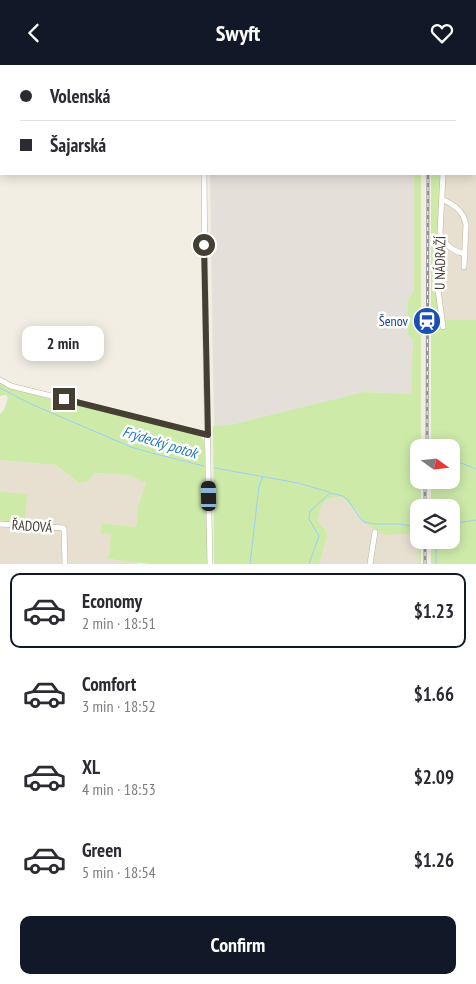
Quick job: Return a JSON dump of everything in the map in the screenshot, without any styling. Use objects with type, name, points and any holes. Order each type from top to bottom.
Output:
[{"type":"street","points":[[204,175],[210,564]]},
{"type":"street","name":"U NÁDRAŽÍ","points":[[442,175],[437,282],[443,327]]},
{"type":"street","name":"U NÁDRAŽÍ","points":[[442,199],[453,205],[462,213],[465,219],[464,267]]},
{"type":"street","points":[[440,233],[453,251],[465,254]]},
{"type":"street","points":[[0,380],[10,386],[208,435]]},
{"type":"street","name":"ŘADOVÁ","points":[[0,524],[64,528],[65,564]]},
{"type":"street","points":[[370,564],[375,532]]},
{"type":"shaded area","points":[[210,175],[414,175],[414,292],[408,300],[408,335],[413,341],[412,394],[363,392],[234,424],[214,426]]},
{"type":"shaded area","points":[[441,175],[476,175],[476,320],[444,320],[436,284]]},
{"type":"shaded area","points":[[0,460],[56,465],[79,483],[93,473],[128,475],[146,483],[138,506],[136,527],[101,523],[100,533],[111,534],[108,559],[137,562],[137,564],[0,564]]},
{"type":"shaded area","points":[[333,497],[342,497],[357,511],[363,522],[410,532],[410,549],[418,549],[419,564],[319,564],[327,532],[317,520],[317,515],[325,501]]},
{"type":"green space","points":[[414,175],[421,175],[421,439],[410,439],[410,489],[421,489],[421,499],[410,499],[410,533],[385,535],[363,522],[357,511],[342,497],[333,497],[325,501],[321,506],[317,520],[327,532],[319,564],[214,564],[213,426],[234,424],[363,392],[411,394],[413,341],[408,335],[408,300],[414,291]]},
{"type":"green space","points":[[431,175],[441,175],[436,273],[444,320],[476,320],[476,564],[431,564],[431,549],[460,549],[460,499],[431,499],[431,489],[460,489],[460,439],[431,439]]},
{"type":"green space","points":[[0,382],[53,399],[200,436],[204,441],[207,476],[207,564],[151,564],[108,559],[111,534],[100,533],[101,523],[136,527],[138,506],[146,483],[128,475],[94,473],[89,481],[79,483],[56,465],[0,460],[0,414],[4,410],[8,398],[6,395],[0,396]]},
{"type":"green space","points":[[0,492],[27,494],[25,523],[0,522]]},
{"type":"green space","points":[[418,549],[421,549],[421,564],[419,564]]},
{"type":"waterway","name":"Frýdecký potok","points":[[0,388],[31,404],[131,447],[204,466]]},
{"type":"waterway","points":[[460,463],[476,469]]},
{"type":"waterway","name":"Frýdecký potok","points":[[215,468],[298,483],[329,492]]},
{"type":"waterway","points":[[250,564],[259,486],[263,477]]},
{"type":"waterway","points":[[309,564],[319,536],[309,519],[310,511],[330,493],[343,496],[348,500],[364,522],[410,526]]},
{"type":"waterway","points":[[460,523],[476,520]]},
{"type":"waterway","points":[[436,549],[436,564]]},
{"type":"railway","points":[[427,439],[428,175]]},
{"type":"railway","points":[[425,489],[425,499]]},
{"type":"railway","points":[[425,549],[425,564]]},
{"type":"place","name":"Šenov","points":[[427,321]]},
{"type":"route","points":[[64,399],[208,435],[204,245]]}]
